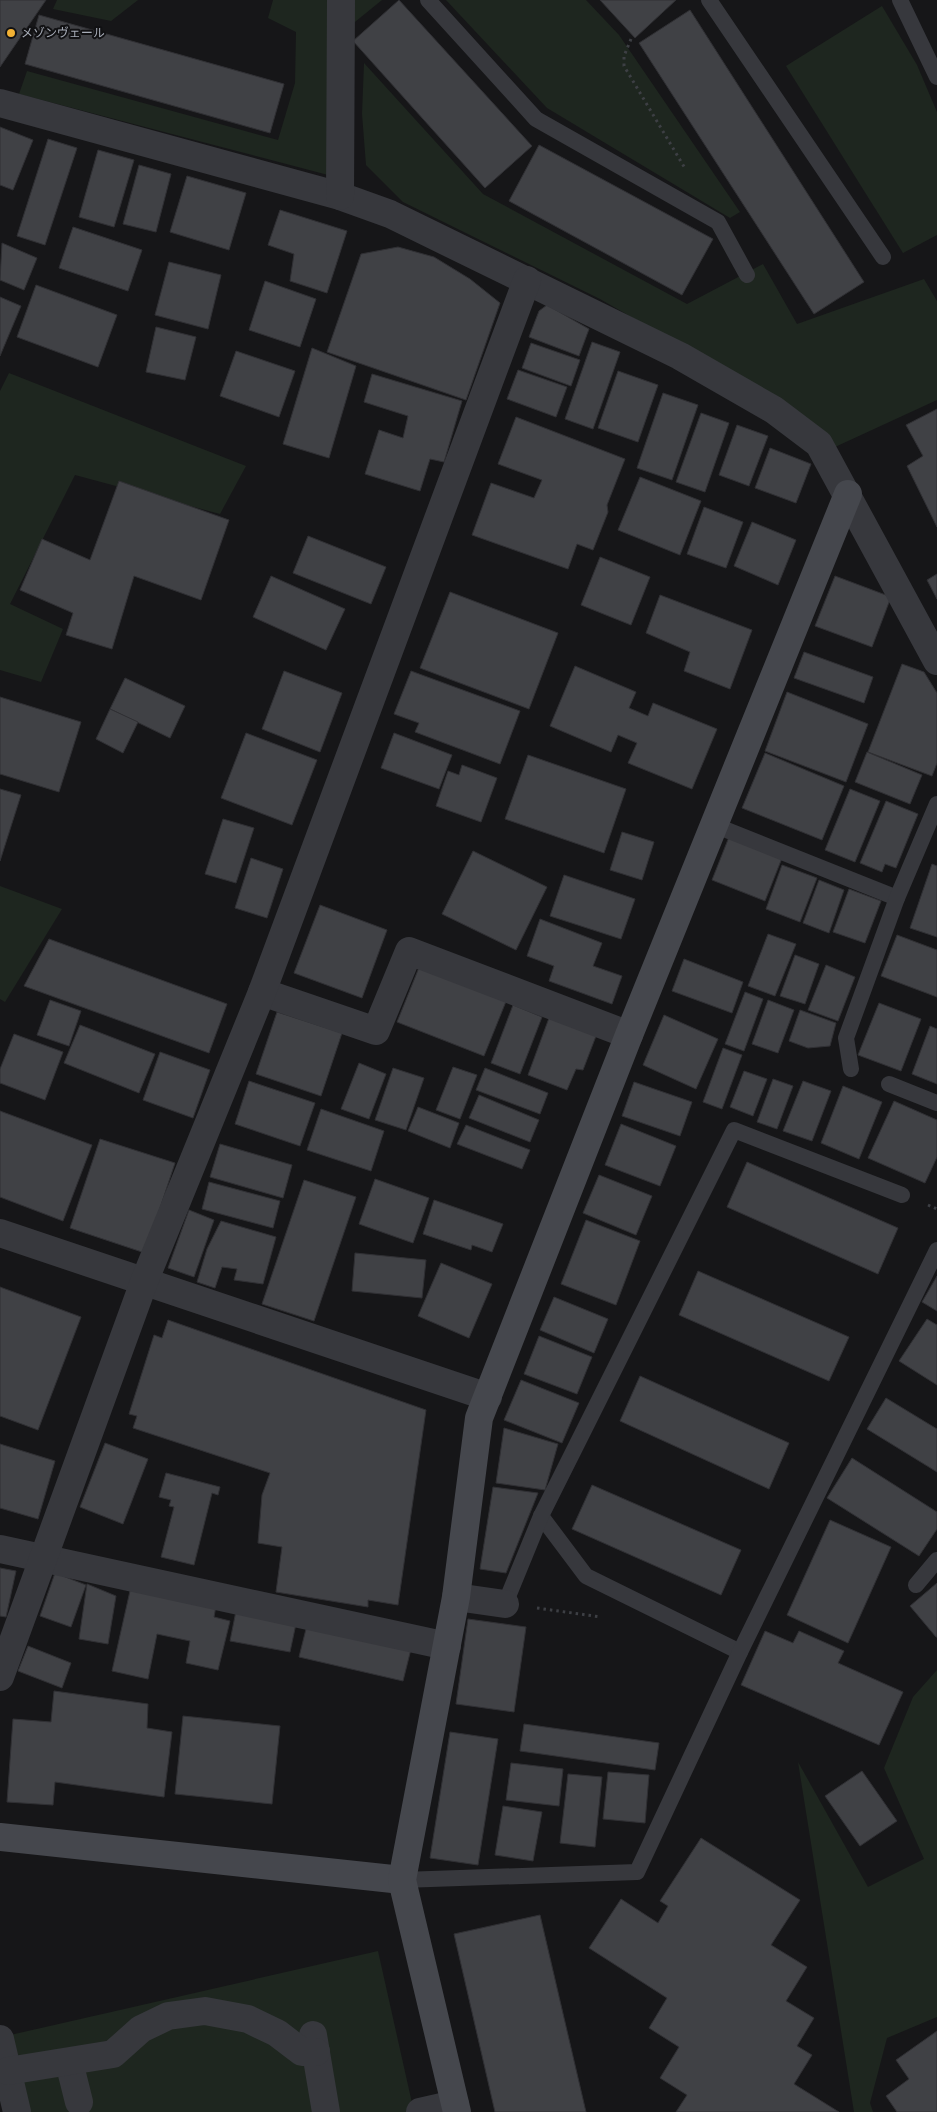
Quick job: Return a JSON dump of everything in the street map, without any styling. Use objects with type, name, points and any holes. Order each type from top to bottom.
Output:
[{"type":"street","points":[[340,196],[341,0]]},
{"type":"street","points":[[0,103],[340,196],[390,214],[680,356],[774,410],[819,444],[848,494],[937,661]]},
{"type":"street","points":[[0,1677],[144,1282],[262,992],[527,280]]},
{"type":"street","points":[[420,2112],[456,2108],[402,1880],[456,1597],[479,1418],[629,1035],[848,494]]},
{"type":"street","points":[[262,992],[376,1031],[409,951],[629,1035]]},
{"type":"street","points":[[0,1233],[488,1397]]},
{"type":"street","points":[[0,1549],[446,1646]]},
{"type":"street","points":[[456,1597],[505,1604]]},
{"type":"street","points":[[0,1837],[402,1880]]},
{"type":"street","points":[[8,2071],[113,2054],[141,2029],[168,2016],[205,2011],[248,2019],[278,2033],[302,2052],[314,2043],[326,2112]]},
{"type":"street","points":[[0,2039],[17,2112]]},
{"type":"street","points":[[69,2062],[79,2102]]},
{"type":"lane","points":[[428,0],[536,119],[718,222],[747,275]]},
{"type":"lane","points":[[709,0],[883,257]]},
{"type":"lane","points":[[900,0],[937,77]]},
{"type":"lane","points":[[851,1069],[846,1038],[897,898],[937,804]]},
{"type":"lane","points":[[714,825],[897,898]]},
{"type":"lane","points":[[889,1084],[937,1103]]},
{"type":"lane","points":[[505,1604],[541,1516],[734,1130],[902,1195]]},
{"type":"lane","points":[[402,1880],[637,1872],[740,1652],[937,1250]]},
{"type":"lane","points":[[541,1516],[586,1576],[740,1652]]},
{"type":"lane","points":[[916,1585],[937,1560]]},
{"type":"path","points":[[631,39],[624,56],[624,66],[690,178]]},
{"type":"shaded area","points":[[57,0],[138,0],[111,21],[53,9]]},
{"type":"shaded area","points":[[273,0],[332,0],[332,176],[19,94],[27,71],[278,140],[295,83],[296,32],[268,18]]},
{"type":"shaded area","points":[[350,0],[382,0],[350,26]]},
{"type":"shaded area","points":[[446,0],[586,0],[619,35],[740,212],[730,218],[547,108]]},
{"type":"shaded area","points":[[882,6],[917,65],[937,112],[937,235],[903,253],[786,66]]},
{"type":"shaded area","points":[[364,63],[483,194],[687,304],[763,264],[797,324],[924,279],[937,301],[937,400],[835,447],[781,403],[600,299],[403,202],[366,165],[362,114]]},
{"type":"shaded area","points":[[9,373],[246,466],[220,514],[75,475],[10,604],[63,629],[41,682],[0,670],[0,391]]},
{"type":"shaded area","points":[[0,886],[62,909],[5,1002],[0,999]]},
{"type":"shaded area","points":[[937,1670],[937,2017],[887,2038],[870,2103],[873,2112],[854,2112],[798,1762],[868,1887],[924,1859],[884,1768],[913,1697]]},
{"type":"shaded area","points":[[378,1951],[414,2112],[26,2112],[6,2036]]},
{"type":"building","name":"メゾンヴェール","points":[[0,0],[46,0],[0,67]]},
{"type":"building","points":[[399,0],[532,146],[485,188],[353,41]]},
{"type":"building","points":[[600,0],[676,0],[635,38]]},
{"type":"building","points":[[690,10],[864,282],[814,314],[639,43]]},
{"type":"building","points":[[39,15],[284,84],[270,133],[25,64]]},
{"type":"building","points":[[0,127],[33,140],[13,190],[0,185]]},
{"type":"building","points":[[48,139],[77,148],[45,245],[17,236]]},
{"type":"building","points":[[539,145],[713,239],[682,295],[509,201]]},
{"type":"building","points":[[98,150],[134,160],[114,227],[79,217]]},
{"type":"building","points":[[139,165],[171,174],[156,232],[123,224]]},
{"type":"building","points":[[187,176],[246,193],[229,250],[170,232]]},
{"type":"building","points":[[280,210],[347,231],[327,293],[290,281],[294,254],[268,245]]},
{"type":"building","points":[[73,227],[142,250],[128,291],[59,268]]},
{"type":"building","points":[[2,243],[37,258],[24,290],[0,280]]},
{"type":"building","points":[[398,247],[434,257],[470,279],[500,303],[466,400],[327,352],[361,254]]},
{"type":"building","points":[[169,262],[221,275],[208,329],[155,315]]},
{"type":"building","points":[[265,281],[316,299],[300,347],[249,330]]},
{"type":"building","points":[[36,285],[117,315],[98,367],[17,337]]},
{"type":"building","points":[[0,297],[21,306],[0,356]]},
{"type":"building","points":[[547,305],[589,329],[579,356],[529,337],[539,311]]},
{"type":"building","points":[[156,327],[196,337],[185,380],[146,372]]},
{"type":"building","points":[[592,342],[620,352],[593,429],[565,419]]},
{"type":"building","points":[[531,343],[580,360],[571,386],[522,368]]},
{"type":"building","points":[[312,348],[356,366],[329,458],[283,444]]},
{"type":"building","points":[[236,351],[295,371],[279,417],[220,396]]},
{"type":"building","points":[[518,370],[567,387],[556,417],[507,399]]},
{"type":"building","points":[[618,371],[658,385],[638,442],[598,428]]},
{"type":"building","points":[[372,374],[462,401],[444,462],[430,459],[420,491],[365,474],[379,430],[403,438],[408,416],[364,402]]},
{"type":"building","points":[[663,393],[698,405],[672,480],[637,468]]},
{"type":"building","points":[[937,409],[937,527],[907,466],[923,456],[906,425]]},
{"type":"building","points":[[701,413],[729,423],[705,492],[676,482]]},
{"type":"building","points":[[516,417],[625,459],[607,505],[608,512],[593,550],[577,544],[568,569],[472,535],[491,483],[534,498],[542,480],[498,464]]},
{"type":"building","points":[[737,425],[768,436],[749,486],[719,475]]},
{"type":"building","points":[[770,448],[811,464],[796,503],[755,488]]},
{"type":"building","points":[[640,477],[701,501],[680,555],[618,530]]},
{"type":"building","points":[[119,481],[229,520],[201,600],[134,576],[112,649],[66,635],[73,613],[20,590],[42,539],[90,560]]},
{"type":"building","points":[[704,507],[743,522],[726,568],[687,554]]},
{"type":"building","points":[[752,522],[796,540],[778,585],[734,566]]},
{"type":"building","points":[[308,536],[386,567],[371,604],[293,573]]},
{"type":"building","points":[[600,557],[650,577],[631,625],[581,605]]},
{"type":"building","points":[[937,574],[937,599],[927,580]]},
{"type":"building","points":[[271,576],[345,609],[326,650],[253,617]]},
{"type":"building","points":[[835,576],[891,597],[872,647],[815,626]]},
{"type":"building","points":[[450,592],[558,633],[529,709],[420,668]]},
{"type":"building","points":[[660,595],[752,630],[730,689],[684,671],[690,652],[646,633]]},
{"type":"building","points":[[804,652],[873,677],[864,703],[794,678]]},
{"type":"building","points":[[902,664],[924,672],[937,693],[937,763],[932,776],[868,752]]},
{"type":"building","points":[[575,666],[636,692],[629,708],[648,716],[653,703],[717,729],[692,789],[628,763],[637,743],[618,735],[611,752],[550,726]]},
{"type":"building","points":[[284,671],[342,693],[320,752],[262,729]]},
{"type":"building","points":[[411,671],[520,711],[500,764],[415,732],[419,723],[394,714]]},
{"type":"building","points":[[125,678],[185,706],[170,738],[110,709]]},
{"type":"building","points":[[787,692],[868,724],[846,782],[765,751]]},
{"type":"building","points":[[0,697],[81,722],[59,792],[0,774]]},
{"type":"building","points":[[110,709],[138,722],[123,753],[96,739]]},
{"type":"building","points":[[246,733],[317,760],[292,825],[221,798]]},
{"type":"building","points":[[394,733],[452,755],[439,789],[381,768]]},
{"type":"building","points":[[867,752],[922,775],[910,804],[855,782]]},
{"type":"building","points":[[765,753],[844,786],[822,840],[742,808]]},
{"type":"building","points":[[528,755],[626,789],[604,853],[505,819]]},
{"type":"building","points":[[462,765],[497,778],[481,822],[436,806],[448,771],[459,775]]},
{"type":"building","points":[[0,789],[21,795],[0,861]]},
{"type":"building","points":[[850,789],[880,801],[855,862],[825,850]]},
{"type":"building","points":[[886,801],[918,814],[896,868],[885,864],[882,872],[860,863]]},
{"type":"building","points":[[223,819],[254,828],[236,883],[205,874]]},
{"type":"building","points":[[622,832],[654,842],[642,880],[610,870]]},
{"type":"building","points":[[729,837],[782,858],[765,901],[712,880]]},
{"type":"building","points":[[473,851],[547,887],[516,950],[442,914]]},
{"type":"building","points":[[251,858],[283,869],[267,918],[235,908]]},
{"type":"building","points":[[932,864],[937,866],[937,937],[910,928]]},
{"type":"building","points":[[782,865],[817,878],[800,922],[766,909]]},
{"type":"building","points":[[564,875],[635,899],[621,939],[550,916]]},
{"type":"building","points":[[819,880],[844,890],[829,933],[803,923]]},
{"type":"building","points":[[849,889],[881,901],[865,943],[833,932]]},
{"type":"building","points":[[320,905],[387,930],[362,998],[294,973]]},
{"type":"building","points":[[540,919],[602,943],[593,966],[622,976],[612,1004],[549,981],[554,966],[527,956]]},
{"type":"building","points":[[768,934],[796,944],[775,996],[748,986]]},
{"type":"building","points":[[897,935],[937,950],[937,997],[881,976]]},
{"type":"building","points":[[49,939],[227,1004],[209,1053],[24,986]]},
{"type":"building","points":[[795,955],[819,964],[805,1004],[780,996]]},
{"type":"building","points":[[684,959],[743,982],[732,1013],[672,991]]},
{"type":"building","points":[[420,965],[507,999],[484,1056],[397,1022]]},
{"type":"building","points":[[826,965],[855,977],[838,1021],[808,1010]]},
{"type":"building","points":[[745,992],[763,999],[744,1051],[725,1044]]},
{"type":"building","points":[[50,1000],[81,1011],[69,1046],[37,1035]]},
{"type":"building","points":[[768,1000],[794,1010],[778,1053],[752,1044]]},
{"type":"building","points":[[879,1003],[921,1019],[901,1071],[858,1055]]},
{"type":"building","points":[[513,1005],[542,1017],[520,1074],[491,1063]]},
{"type":"building","points":[[800,1010],[836,1023],[830,1046],[808,1048],[789,1041]]},
{"type":"building","points":[[277,1012],[342,1033],[321,1096],[256,1074]]},
{"type":"building","points":[[664,1015],[718,1039],[696,1089],[643,1065]]},
{"type":"building","points":[[549,1018],[596,1036],[583,1070],[576,1069],[567,1090],[528,1075]]},
{"type":"building","points":[[80,1025],[155,1054],[139,1093],[64,1063]]},
{"type":"building","points":[[930,1026],[937,1029],[937,1084],[912,1074]]},
{"type":"building","points":[[14,1034],[63,1052],[45,1100],[0,1083],[0,1069]]},
{"type":"building","points":[[723,1048],[742,1055],[722,1109],[703,1102]]},
{"type":"building","points":[[160,1052],[210,1070],[193,1118],[143,1100]]},
{"type":"building","points":[[359,1063],[386,1074],[369,1119],[341,1109]]},
{"type":"building","points":[[453,1067],[477,1075],[460,1119],[436,1110]]},
{"type":"building","points":[[393,1068],[424,1078],[406,1130],[375,1120]]},
{"type":"building","points":[[485,1068],[548,1093],[540,1114],[476,1090]]},
{"type":"building","points":[[744,1071],[767,1079],[753,1116],[730,1107]]},
{"type":"building","points":[[773,1079],[793,1086],[777,1129],[757,1122]]},
{"type":"building","points":[[249,1081],[315,1103],[300,1146],[235,1124]]},
{"type":"building","points":[[803,1081],[831,1091],[812,1141],[783,1131]]},
{"type":"building","points":[[634,1082],[692,1102],[680,1136],[622,1116]]},
{"type":"building","points":[[843,1086],[882,1102],[859,1159],[821,1143]]},
{"type":"building","points":[[479,1095],[539,1120],[530,1142],[469,1118]]},
{"type":"building","points":[[894,1101],[937,1120],[937,1157],[925,1183],[868,1158]]},
{"type":"building","points":[[418,1107],[459,1123],[450,1148],[408,1131]]},
{"type":"building","points":[[321,1109],[384,1131],[371,1171],[307,1150]]},
{"type":"building","points":[[0,1111],[92,1145],[63,1221],[0,1197]]},
{"type":"building","points":[[621,1124],[676,1146],[660,1186],[605,1165]]},
{"type":"building","points":[[466,1125],[530,1150],[522,1169],[457,1144]]},
{"type":"building","points":[[100,1139],[175,1163],[145,1253],[70,1228]]},
{"type":"building","points":[[220,1144],[292,1165],[283,1198],[210,1177]]},
{"type":"building","points":[[747,1162],[898,1228],[878,1274],[727,1207]]},
{"type":"building","points":[[599,1175],[652,1196],[636,1235],[583,1213]]},
{"type":"building","points":[[375,1179],[429,1198],[413,1243],[359,1224]]},
{"type":"building","points":[[304,1180],[356,1197],[314,1321],[262,1304]]},
{"type":"building","points":[[209,1182],[280,1201],[273,1228],[202,1209]]},
{"type":"building","points":[[434,1200],[503,1224],[492,1252],[472,1245],[471,1250],[423,1234]]},
{"type":"building","points":[[189,1210],[214,1220],[194,1277],[168,1268]]},
{"type":"building","points":[[586,1220],[640,1241],[616,1305],[561,1284]]},
{"type":"building","points":[[221,1221],[276,1237],[263,1284],[234,1280],[237,1269],[222,1267],[215,1288],[197,1282],[207,1249]]},
{"type":"building","points":[[355,1253],[426,1260],[422,1298],[352,1291]]},
{"type":"building","points":[[441,1263],[492,1284],[469,1338],[418,1316]]},
{"type":"building","points":[[698,1271],[849,1337],[829,1381],[679,1315]]},
{"type":"building","points":[[937,1276],[937,1311],[922,1302]]},
{"type":"building","points":[[0,1287],[81,1317],[38,1430],[0,1416]]},
{"type":"building","points":[[554,1297],[608,1319],[594,1353],[540,1330]]},
{"type":"building","points":[[927,1319],[937,1325],[937,1385],[899,1361]]},
{"type":"building","points":[[168,1320],[426,1410],[398,1605],[368,1600],[368,1607],[276,1592],[282,1547],[258,1543],[262,1495],[270,1473],[133,1428],[137,1416],[129,1414],[154,1335],[162,1338]]},
{"type":"building","points":[[539,1336],[592,1357],[577,1394],[524,1374]]},
{"type":"building","points":[[640,1376],[789,1443],[769,1489],[620,1421]]},
{"type":"building","points":[[521,1380],[579,1403],[562,1443],[504,1420]]},
{"type":"building","points":[[886,1398],[937,1429],[937,1472],[867,1429]]},
{"type":"building","points":[[504,1428],[558,1444],[545,1490],[496,1483]]},
{"type":"building","points":[[105,1443],[148,1459],[123,1524],[80,1507]]},
{"type":"building","points":[[0,1444],[55,1461],[38,1519],[0,1508]]},
{"type":"building","points":[[852,1458],[937,1512],[937,1529],[919,1556],[827,1498]]},
{"type":"building","points":[[166,1473],[220,1487],[218,1495],[212,1493],[194,1565],[161,1557],[174,1507],[169,1506],[171,1500],[159,1497]]},
{"type":"building","points":[[592,1485],[741,1550],[721,1595],[572,1529]]},
{"type":"building","points":[[493,1487],[538,1493],[506,1573],[480,1569]]},
{"type":"building","points":[[830,1520],[891,1547],[848,1643],[787,1615]]},
{"type":"building","points":[[0,1568],[16,1571],[6,1617],[0,1616]]},
{"type":"building","points":[[55,1573],[86,1585],[71,1627],[40,1616]]},
{"type":"building","points":[[132,1582],[217,1600],[214,1617],[230,1621],[218,1670],[186,1663],[190,1641],[157,1634],[148,1679],[112,1671]]},
{"type":"building","points":[[937,1583],[937,1637],[936,1637],[910,1606]]},
{"type":"building","points":[[87,1584],[116,1596],[108,1644],[79,1639]]},
{"type":"building","points":[[237,1606],[297,1619],[290,1652],[230,1641]]},
{"type":"building","points":[[468,1619],[526,1627],[514,1712],[456,1704]]},
{"type":"building","points":[[307,1625],[411,1649],[403,1681],[299,1657]]},
{"type":"building","points":[[765,1631],[793,1643],[799,1631],[844,1651],[838,1663],[903,1692],[879,1745],[741,1685]]},
{"type":"building","points":[[28,1646],[71,1663],[62,1688],[18,1671]]},
{"type":"building","points":[[54,1691],[148,1704],[147,1728],[172,1732],[164,1797],[55,1782],[53,1805],[7,1802],[13,1719],[51,1722]]},
{"type":"building","points":[[183,1716],[280,1726],[272,1804],[175,1794]]},
{"type":"building","points":[[524,1724],[659,1743],[655,1770],[520,1751]]},
{"type":"building","points":[[450,1732],[498,1739],[478,1865],[430,1858]]},
{"type":"building","points":[[511,1763],[563,1769],[559,1806],[506,1800]]},
{"type":"building","points":[[862,1771],[897,1821],[860,1846],[825,1796]]},
{"type":"building","points":[[608,1772],[649,1775],[645,1823],[603,1819]]},
{"type":"building","points":[[568,1774],[602,1777],[595,1847],[560,1843]]},
{"type":"building","points":[[503,1806],[542,1812],[533,1861],[495,1855]]},
{"type":"building","points":[[701,1838],[800,1900],[771,1945],[807,1967],[786,2001],[814,2018],[797,2046],[812,2055],[794,2084],[839,2112],[676,2112],[687,2095],[660,2078],[679,2047],[649,2028],[667,1998],[589,1948],[621,1899],[658,1923],[668,1906],[660,1901]]},
{"type":"building","points":[[540,1915],[586,2112],[495,2112],[454,1934]]},
{"type":"building","points":[[937,2031],[937,2112],[897,2112],[886,2096],[909,2079],[896,2060]]},
{"type":"place","name":"メゾンヴェール","points":[[11,33]]}]
